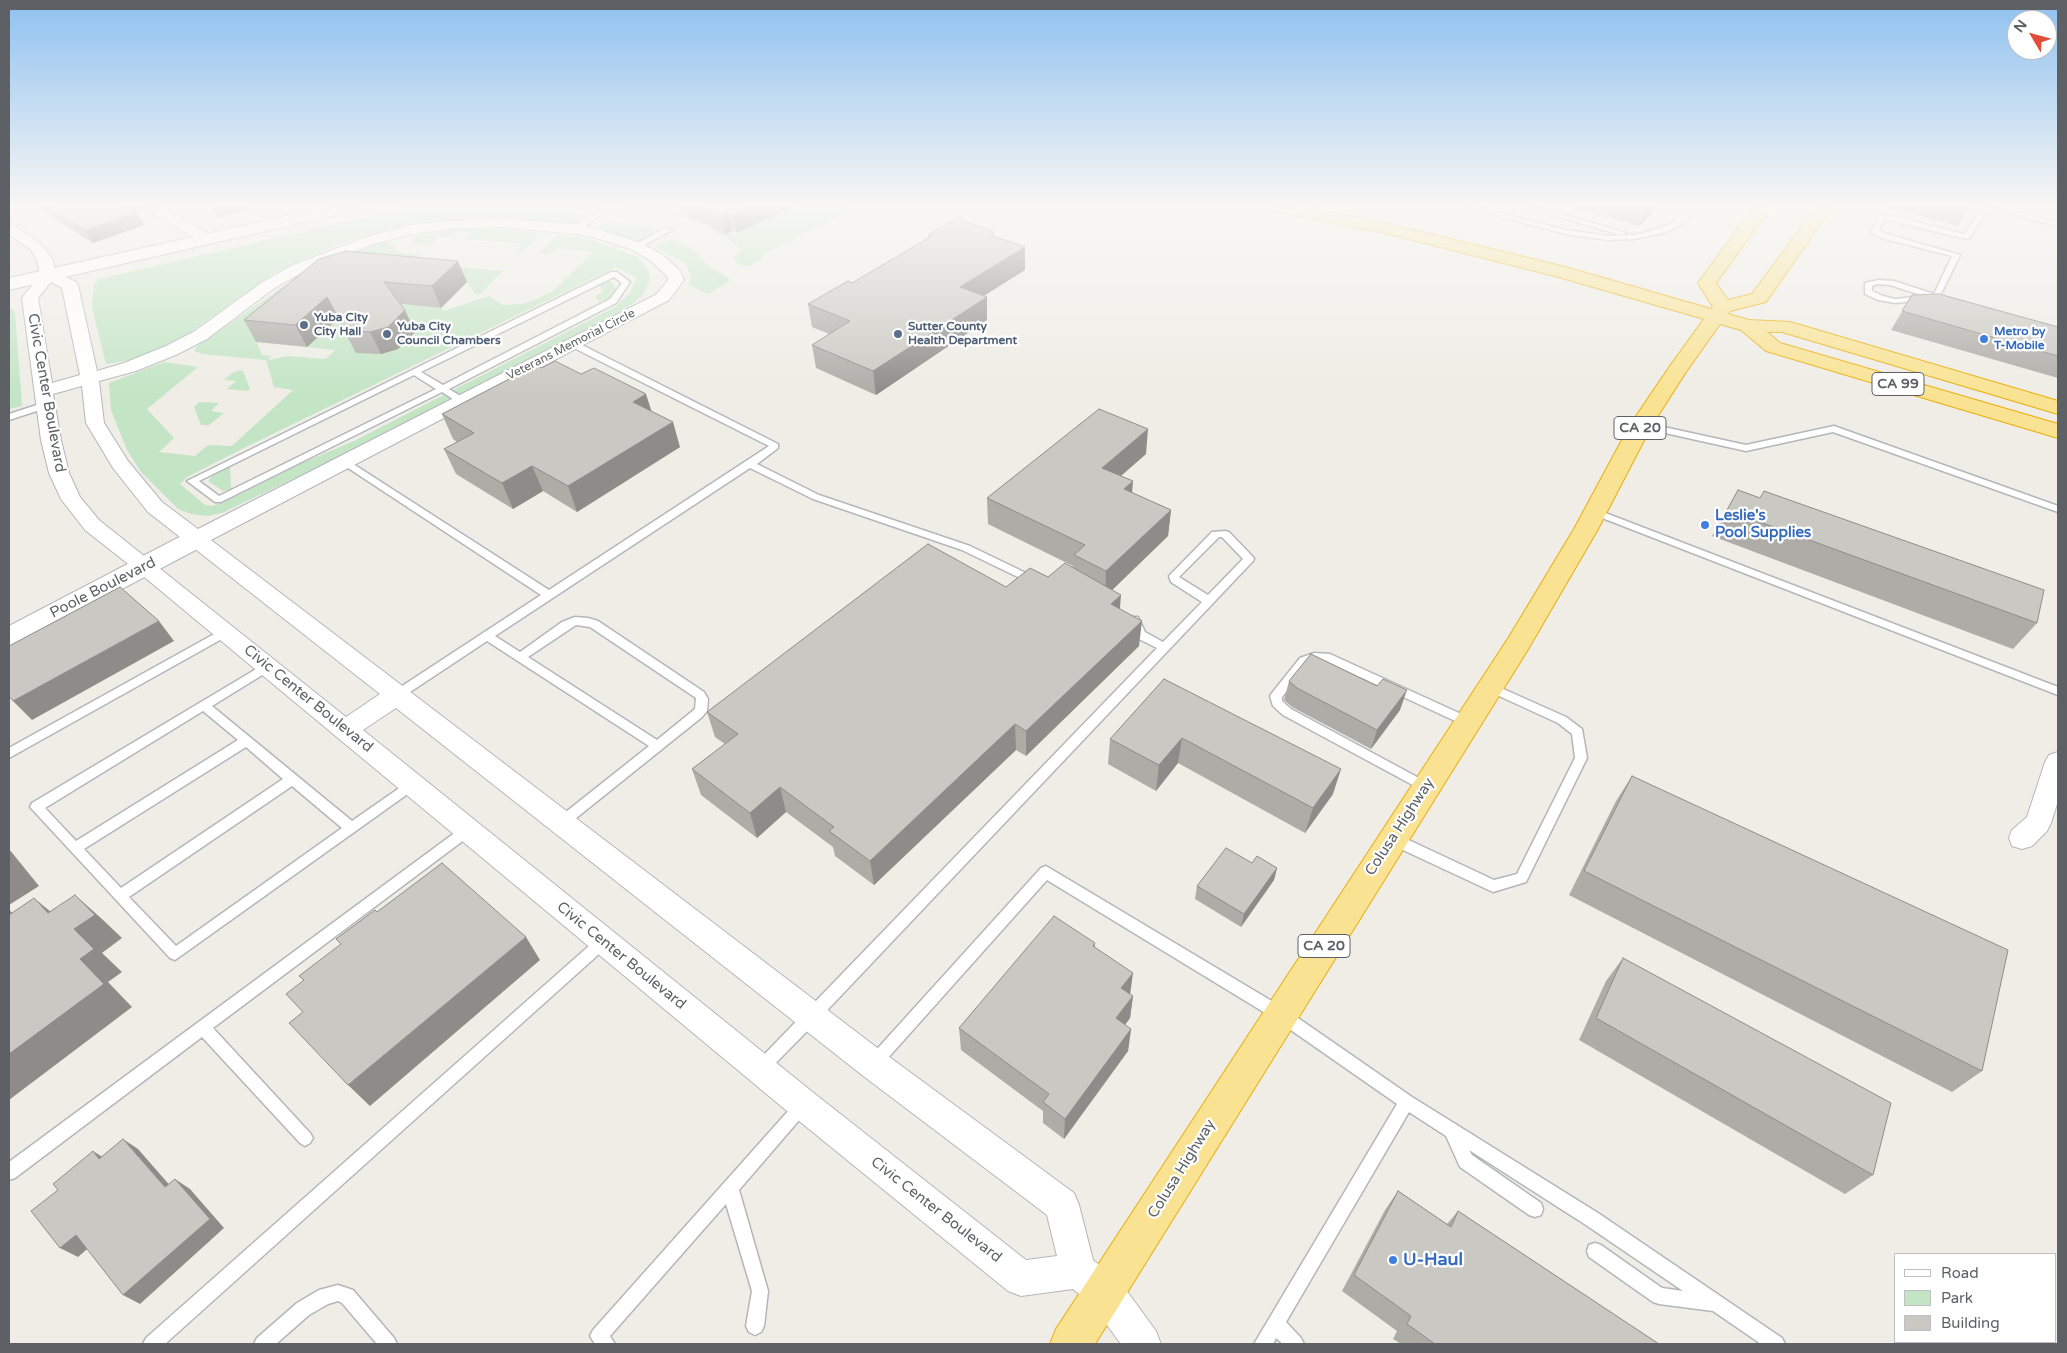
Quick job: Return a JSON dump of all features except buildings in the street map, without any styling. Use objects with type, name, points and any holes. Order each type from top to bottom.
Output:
[{"type":"highway","name":"CA 99","points":[[1551,269],[1720,312],[1748,326],[1773,347],[2058,431]]},
{"type":"highway","points":[[1717,269],[1707,283],[1720,312],[1758,298],[1779,269]]},
{"type":"highway","name":"Colusa Highway","points":[[1071,1344],[1091,1281],[1280,1014],[1555,584],[1641,425],[1677,370],[1720,312]]},
{"type":"highway","name":"CA 99","points":[[1748,326],[1783,326],[2058,408]]},
{"type":"main road","points":[[9,284],[74,269]]},
{"type":"main road","name":"Poole Boulevard","points":[[9,637],[196,539]]},
{"type":"street","points":[[46,269],[48,275],[70,285],[90,378],[95,424],[120,464],[155,507],[873,1064],[1062,1205],[1091,1281],[1144,1344]]},
{"type":"street","name":"Veterans Memorial Circle","points":[[45,398],[90,378],[135,365],[172,350],[200,335],[275,282],[301,269]]},
{"type":"street","name":"Veterans Memorial Circle","points":[[196,539],[663,297],[676,280],[671,269]]},
{"type":"street","name":"Civic Center Boulevard","points":[[48,275],[30,298],[45,398],[59,473],[71,500],[92,525],[268,666],[760,1070],[1020,1278],[1091,1281]]},
{"type":"street","points":[[345,730],[397,695]]},
{"type":"street","points":[[2022,838],[2038,823],[2058,762]]},
{"type":"lane","points":[[1936,297],[1950,269]]},
{"type":"lane","points":[[614,274],[626,282],[613,301],[442,389],[218,500],[192,481],[415,372],[614,274]]},
{"type":"lane","points":[[1936,297],[1895,301],[1881,298],[1868,292],[1868,285],[1878,282],[1891,283],[1936,297],[1946,305]]},
{"type":"lane","points":[[397,695],[775,446],[573,344]]},
{"type":"lane","points":[[415,372],[462,401]]},
{"type":"lane","points":[[9,417],[45,398]]},
{"type":"lane","points":[[1641,425],[1746,448],[1834,429],[2058,509]]},
{"type":"lane","points":[[344,462],[550,595]]},
{"type":"lane","points":[[750,464],[816,497],[966,548],[1026,577],[1044,579]]},
{"type":"lane","points":[[1595,512],[2058,691]]},
{"type":"lane","points":[[760,1070],[812,1017],[1209,601],[1249,559],[1225,534],[1216,534],[1174,576],[1175,580],[1209,601]]},
{"type":"lane","points":[[1125,614],[1133,619],[1141,635],[1165,647]]},
{"type":"lane","points":[[520,657],[570,623],[584,621],[594,624],[700,695],[702,703],[701,711],[561,823]]},
{"type":"lane","points":[[9,753],[225,632]]},
{"type":"lane","points":[[487,636],[658,746]]},
{"type":"lane","points":[[1426,788],[1287,712],[1277,703],[1276,696],[1304,661],[1314,657],[1326,657],[1468,722]]},
{"type":"lane","points":[[268,666],[36,806],[175,954],[412,785]]},
{"type":"lane","points":[[1393,839],[1493,886],[1521,878],[1580,758],[1578,732],[1562,720],[1490,687]]},
{"type":"lane","points":[[203,705],[351,828]]},
{"type":"lane","points":[[75,848],[246,741]]},
{"type":"lane","points":[[120,896],[292,779]]},
{"type":"lane","points":[[9,1172],[468,830]]},
{"type":"lane","points":[[873,1064],[1046,872],[1280,1014],[1407,1102],[1592,1219],[1714,1304],[1776,1344]]},
{"type":"lane","points":[[152,1344],[604,941]]},
{"type":"lane","points":[[202,1028],[305,1138]]},
{"type":"lane","points":[[1263,1344],[1407,1102]]},
{"type":"lane","points":[[606,1344],[599,1336],[804,1105]]},
{"type":"lane","points":[[1451,1130],[1466,1161],[1535,1209]]},
{"type":"lane","points":[[730,1188],[760,1292],[756,1326]]},
{"type":"lane","points":[[1595,1251],[1659,1296],[1714,1304]]},
{"type":"lane","points":[[263,1344],[303,1309],[325,1296],[338,1293],[347,1296],[388,1344]]},
{"type":"lane","points":[[1275,1324],[1295,1344]]},
{"type":"green space","points":[[141,269],[283,269],[271,275],[189,333],[160,348],[130,360],[106,364],[92,308],[94,284],[99,279]]},
{"type":"green space","points":[[311,269],[482,269],[503,271],[479,295],[475,294],[467,282],[329,281],[257,342],[262,355],[271,356],[268,360],[288,356],[326,359],[335,350],[307,347],[350,309],[374,302],[441,308],[444,311],[489,296],[502,305],[523,304],[553,291],[575,269],[612,269],[244,448],[187,477],[180,484],[205,505],[212,506],[222,503],[302,463],[354,441],[615,307],[629,294],[637,278],[620,269],[648,269],[649,271],[650,280],[642,296],[614,316],[360,447],[222,513],[207,516],[191,514],[178,509],[141,472],[127,450],[111,410],[109,383],[164,362],[198,367],[147,409],[174,438],[159,452],[195,456],[208,445],[232,446],[293,390],[274,387],[266,360],[202,354],[194,351],[197,346],[303,273]]},
{"type":"green space","points":[[688,269],[713,269],[730,279],[729,282],[707,294],[689,285],[691,278]]},
{"type":"green space","points":[[608,280],[614,284],[616,289],[609,298],[599,302],[595,296],[602,293],[600,284]]},
{"type":"green space","points":[[9,307],[15,312],[22,406],[9,409]]},
{"type":"green space","points":[[240,370],[243,371],[250,389],[247,391],[227,389],[236,381],[224,380]]},
{"type":"green space","points":[[199,402],[219,403],[211,411],[224,413],[209,425],[201,425],[194,407]]},
{"type":"green space","points":[[230,467],[231,489],[223,491],[208,481],[213,475]]},
{"type":"place","name":"Yuba City City Hall","points":[[304,325]]},
{"type":"place","name":"Yuba City Council Chambers","points":[[387,334]]},
{"type":"place","name":"Sutter County Health Department","points":[[898,334]]},
{"type":"place","name":"Metro by T-Mobile","points":[[1984,339]]},
{"type":"place","name":"Leslie's Pool Supplies","points":[[1705,525]]},
{"type":"place","name":"U-Haul","points":[[1393,1260]]}]
